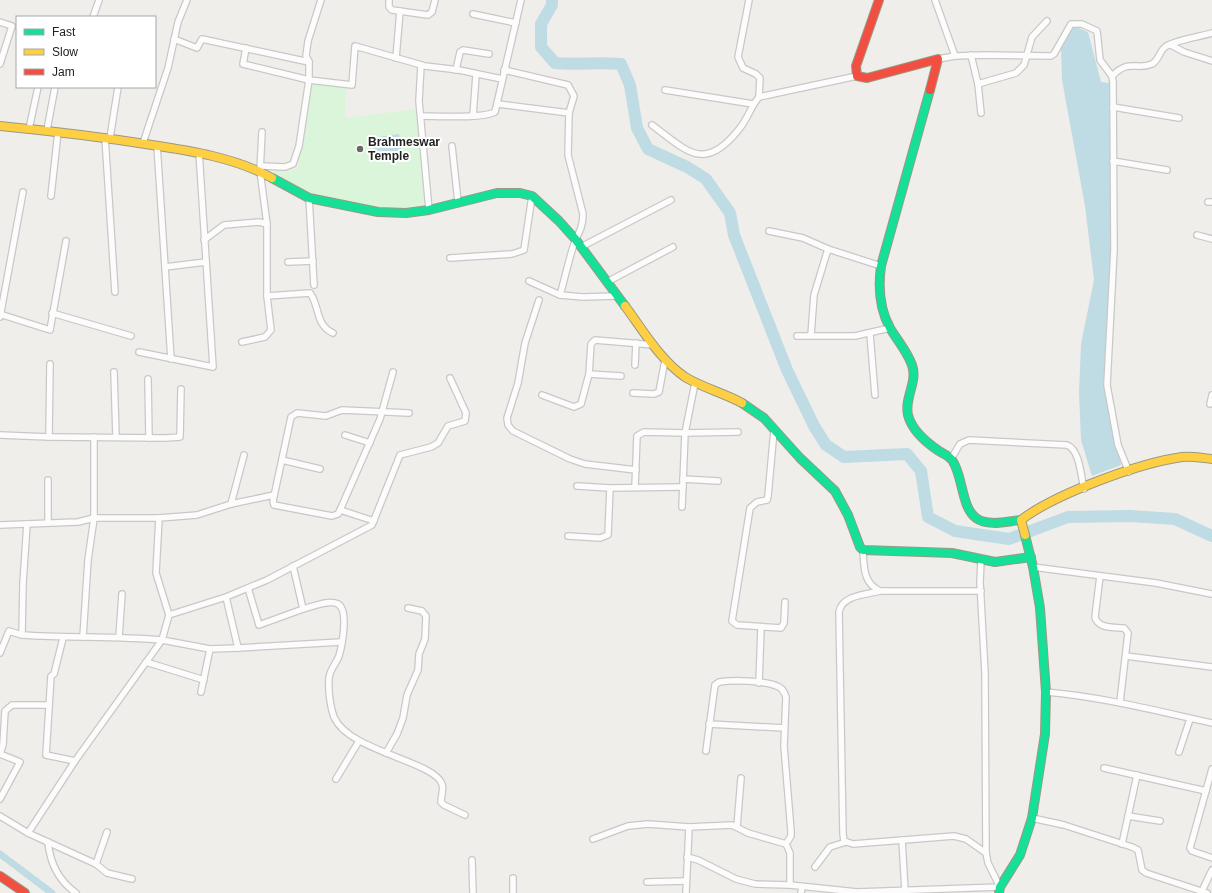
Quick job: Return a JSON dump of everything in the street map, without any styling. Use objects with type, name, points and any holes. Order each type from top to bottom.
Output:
[{"type":"street","points":[[93,16],[99,0]]},
{"type":"street","points":[[143,143],[168,68],[174,39],[187,0]]},
{"type":"street","points":[[261,169],[285,167],[293,164],[298,146],[309,80],[309,62],[306,56],[308,41],[321,0]]},
{"type":"street","points":[[389,0],[389,7],[400,11],[431,14],[435,0]]},
{"type":"street","points":[[420,116],[473,116],[490,115],[495,112],[521,0]]},
{"type":"street","points":[[749,0],[738,57],[743,68],[756,74],[760,78],[759,97]]},
{"type":"street","points":[[857,76],[856,66],[879,0]]},
{"type":"street","points":[[935,0],[955,56]]},
{"type":"street","points":[[396,58],[400,11]]},
{"type":"street","points":[[473,14],[516,23]]},
{"type":"street","points":[[978,84],[1016,73],[1024,66],[1025,57],[1032,38],[1047,21]]},
{"type":"street","points":[[0,22],[12,26],[0,64]]},
{"type":"street","points":[[652,125],[689,153],[704,155],[713,152],[740,128],[753,104],[759,97],[857,76],[867,78],[938,59],[955,56],[1051,56],[1054,54],[1071,24],[1082,24],[1097,31],[1100,60],[1112,76],[1113,106],[1114,250],[1108,385],[1118,445],[1126,473]]},
{"type":"street","points":[[1112,76],[1125,66],[1148,65],[1154,63],[1164,48],[1212,33]]},
{"type":"street","points":[[174,39],[198,48],[202,39],[309,62]]},
{"type":"street","points":[[1171,45],[1184,52],[1212,61]]},
{"type":"street","points":[[246,48],[243,64],[309,80],[352,85],[355,46],[420,65],[502,79]]},
{"type":"street","points":[[456,70],[460,52],[462,50],[489,54]]},
{"type":"street","points":[[971,55],[978,84],[981,113]]},
{"type":"street","points":[[938,59],[915,148],[881,266],[878,295],[881,309],[890,328],[910,358],[913,369],[912,387],[906,407],[908,417],[912,425],[937,449],[951,459],[956,468],[968,509],[975,517],[989,522],[1021,522]]},
{"type":"street","points":[[420,65],[420,116],[429,210]]},
{"type":"street","points":[[504,70],[568,85],[574,96],[569,113],[568,155],[582,214],[581,231],[578,244],[560,295]]},
{"type":"street","points":[[473,116],[476,74]]},
{"type":"street","points":[[29,129],[38,88]]},
{"type":"street","points":[[47,130],[55,88]]},
{"type":"street","points":[[115,292],[107,137],[118,88]]},
{"type":"street","points":[[665,90],[753,104]]},
{"type":"street","points":[[498,104],[569,113]]},
{"type":"street","points":[[1113,106],[1178,118]]},
{"type":"street","points":[[0,126],[107,137],[199,152],[261,169],[310,198],[378,212],[406,213],[429,210],[497,193],[520,193],[532,196],[559,221],[578,244],[665,360],[684,377],[749,407],[774,430],[799,457],[827,481],[839,496],[848,513],[860,547],[863,550],[865,573],[868,581],[874,588],[880,591]]},
{"type":"street","points":[[51,196],[58,132]]},
{"type":"street","points":[[242,342],[265,338],[269,334],[272,324],[267,296],[267,224],[261,169],[262,132]]},
{"type":"street","points":[[158,145],[171,359]]},
{"type":"street","points":[[452,146],[458,202]]},
{"type":"street","points":[[139,352],[213,367],[199,152]]},
{"type":"street","points":[[1113,161],[1167,170]]},
{"type":"street","points":[[23,192],[0,316],[50,330],[66,241]]},
{"type":"street","points":[[450,258],[512,254],[524,250],[532,196]]},
{"type":"street","points":[[310,198],[314,285]]},
{"type":"street","points":[[578,244],[671,200]]},
{"type":"street","points":[[204,240],[224,225],[259,222],[267,224]]},
{"type":"street","points":[[769,231],[802,238],[828,249],[881,266]]},
{"type":"street","points":[[1197,235],[1212,239]]},
{"type":"street","points":[[607,282],[673,247]]},
{"type":"street","points":[[811,335],[814,295],[828,249]]},
{"type":"street","points":[[288,262],[313,261]]},
{"type":"street","points":[[165,267],[206,262]]},
{"type":"street","points":[[529,281],[560,295],[582,297],[617,296]]},
{"type":"street","points":[[267,296],[310,293],[315,300],[318,316],[322,323],[327,330],[334,333]]},
{"type":"street","points":[[540,300],[525,343],[518,383],[507,418],[508,425],[513,431],[570,460],[584,464],[636,470]]},
{"type":"street","points":[[52,313],[131,336]]},
{"type":"street","points":[[797,336],[855,336],[870,334],[890,328]]},
{"type":"street","points":[[870,334],[875,395]]},
{"type":"street","points":[[542,395],[574,407],[578,407],[583,400],[589,374],[591,344],[595,340],[654,345]]},
{"type":"street","points":[[635,365],[636,343]]},
{"type":"street","points":[[633,393],[654,394],[659,392],[665,360]]},
{"type":"street","points":[[49,437],[50,364]]},
{"type":"street","points":[[114,372],[116,437]]},
{"type":"street","points":[[393,372],[382,411],[370,443],[338,514],[332,516],[276,506],[273,502],[291,418],[294,414],[321,416],[342,410],[382,411],[409,413]]},
{"type":"street","points":[[589,374],[621,376]]},
{"type":"street","points":[[168,615],[226,597],[248,588],[370,526],[374,521],[400,455],[431,447],[438,443],[448,426],[465,421],[466,413],[450,378]]},
{"type":"street","points":[[148,379],[149,438]]},
{"type":"street","points":[[682,507],[685,433],[695,383]]},
{"type":"street","points":[[0,435],[49,437],[180,437],[181,390]]},
{"type":"street","points":[[1210,404],[1212,395]]},
{"type":"street","points":[[774,430],[768,496],[767,500],[757,502],[750,508],[731,617],[732,621],[737,625],[761,628],[777,628],[783,626],[785,602]]},
{"type":"street","points":[[635,486],[637,436],[640,433],[738,432]]},
{"type":"street","points":[[345,435],[370,443]]},
{"type":"street","points":[[83,638],[88,560],[94,518],[94,437]]},
{"type":"street","points":[[951,459],[960,444],[969,440],[1067,445],[1074,450],[1087,488]]},
{"type":"street","points":[[231,504],[244,455]]},
{"type":"street","points":[[1021,522],[1029,512],[1046,504],[1152,464],[1182,457],[1212,459]]},
{"type":"street","points":[[282,460],[320,469]]},
{"type":"street","points":[[683,479],[718,481]]},
{"type":"street","points":[[48,480],[48,523]]},
{"type":"street","points":[[577,486],[610,488],[635,486],[683,487]]},
{"type":"street","points":[[568,536],[600,538],[608,535],[610,488]]},
{"type":"street","points":[[0,525],[78,522],[94,518],[158,518],[196,515],[231,504],[274,494]]},
{"type":"street","points":[[340,510],[374,521]]},
{"type":"street","points":[[28,833],[75,761],[162,640],[168,615],[156,573],[158,518]]},
{"type":"street","points":[[1000,890],[1020,856],[1032,818],[1046,734],[1046,692],[1040,608],[1029,548],[1021,522]]},
{"type":"street","points":[[22,635],[23,583],[28,524]]},
{"type":"street","points":[[863,550],[952,552],[981,560],[995,562],[1031,558]]},
{"type":"street","points":[[981,560],[981,591],[986,673],[986,853],[988,863],[1000,890]]},
{"type":"street","points":[[293,566],[303,609]]},
{"type":"street","points":[[1033,567],[1156,583],[1212,594]]},
{"type":"street","points":[[1100,576],[1095,617],[1096,621],[1101,625],[1127,630],[1126,656],[1120,702]]},
{"type":"street","points":[[248,588],[260,625],[303,609],[323,604],[338,604],[343,608],[344,614],[339,655],[329,677],[332,714],[341,728],[359,740],[428,771],[435,776],[443,785],[442,802],[465,815]]},
{"type":"street","points":[[846,842],[843,834],[839,612],[843,602],[848,599],[880,591],[981,591]]},
{"type":"street","points":[[119,637],[122,594]]},
{"type":"street","points":[[226,597],[238,648]]},
{"type":"street","points":[[386,753],[397,734],[403,718],[407,694],[418,670],[419,654],[425,639],[426,616],[422,611],[408,608]]},
{"type":"street","points":[[759,683],[761,628]]},
{"type":"street","points":[[0,654],[9,631],[22,635],[63,638],[119,637],[162,640],[210,649],[341,642]]},
{"type":"street","points":[[63,638],[54,674],[50,676],[46,755],[75,761]]},
{"type":"street","points":[[201,692],[210,649]]},
{"type":"street","points":[[1126,656],[1212,667]]},
{"type":"street","points":[[146,662],[204,680]]},
{"type":"street","points":[[706,751],[715,685],[719,682],[759,683],[779,687],[784,693],[784,728],[791,831],[791,836],[786,844]]},
{"type":"street","points":[[1046,692],[1082,695],[1120,702],[1212,723]]},
{"type":"street","points":[[0,799],[20,762],[0,754],[3,745],[4,711],[12,705],[49,705]]},
{"type":"street","points":[[1179,752],[1190,719]]},
{"type":"street","points":[[709,724],[784,728]]},
{"type":"street","points":[[336,779],[359,740]]},
{"type":"street","points":[[1104,768],[1206,791]]},
{"type":"street","points":[[1212,769],[1190,848],[1192,851],[1212,858]]},
{"type":"street","points":[[1122,844],[1137,775]]},
{"type":"street","points":[[737,826],[741,778]]},
{"type":"street","points":[[0,816],[28,833],[96,864],[107,873],[132,879]]},
{"type":"street","points":[[1128,816],[1160,821]]},
{"type":"street","points":[[1032,818],[1064,825],[1138,850],[1142,870],[1146,874],[1204,892],[1212,870]]},
{"type":"street","points":[[594,839],[628,826],[648,824],[689,827],[737,826],[748,833],[786,844],[790,853],[790,885]]},
{"type":"street","points":[[686,893],[689,827]]},
{"type":"street","points":[[96,864],[107,832]]},
{"type":"street","points":[[815,867],[830,847],[846,842],[853,844],[961,837],[986,853]]},
{"type":"street","points":[[902,840],[905,891]]},
{"type":"street","points":[[48,842],[49,855],[58,874],[67,887],[76,893]]},
{"type":"street","points":[[687,856],[736,879],[756,884],[790,885],[801,890],[857,892],[1000,890]]},
{"type":"street","points":[[472,860],[473,893]]},
{"type":"street","points":[[0,876],[25,893]]},
{"type":"street","points":[[513,878],[513,893]]},
{"type":"street","points":[[647,882],[686,881]]},
{"type":"green space","name":"Brahmeswar Temple","points":[[310,82],[346,87],[345,118],[416,109],[425,208],[388,210],[311,195],[274,172],[273,168],[298,169]]},
{"type":"water","points":[[1074,26],[1088,32],[1101,82],[1109,83],[1112,177],[1110,290],[1104,386],[1121,465],[1092,476],[1081,440],[1079,393],[1081,344],[1094,280],[1085,206],[1062,80],[1061,48]]},
{"type":"water","points":[[399,134],[403,158],[375,162],[372,138]]},
{"type":"waterway","points":[[552,0],[552,5],[541,24],[541,47],[555,63],[621,64],[630,85],[637,128],[648,149],[687,167],[706,179],[730,213],[734,235],[787,370],[814,426],[826,445],[844,457],[907,454],[921,471],[928,517],[955,531],[1009,539],[1068,517],[1130,516],[1175,519],[1212,536]]},
{"type":"waterway","points":[[0,854],[52,893]]},
{"type":"traffic: fast","points":[[930,90],[881,266],[880,298],[886,320],[905,350],[912,365],[913,378],[907,409],[910,421],[916,431],[934,448],[952,460],[956,466],[967,506],[976,518],[981,521],[992,523],[1021,520]]},
{"type":"traffic: fast","points":[[272,178],[309,198],[378,212],[406,213],[429,210],[497,193],[520,193],[532,196],[559,221],[576,240],[625,306]]},
{"type":"traffic: fast","points":[[742,403],[764,418],[800,458],[835,491],[848,515],[860,547],[863,550],[952,553],[995,562],[1031,557]]},
{"type":"traffic: fast","points":[[999,893],[1000,887],[1020,855],[1032,818],[1045,734],[1046,692],[1040,608],[1033,567],[1025,535]]},
{"type":"traffic: slow","points":[[0,126],[167,147],[229,160],[272,178]]},
{"type":"traffic: slow","points":[[625,306],[652,344],[676,370],[692,381],[742,403]]},
{"type":"traffic: slow","points":[[1025,535],[1021,520],[1054,500],[1098,481],[1164,460],[1182,457],[1212,459]]},
{"type":"traffic: jam","points":[[879,0],[856,66],[857,76],[867,78],[938,59],[930,90]]},
{"type":"traffic: jam","points":[[0,876],[25,893]]},
{"type":"place","name":"Brahmeswar Temple","points":[[360,149]]}]
